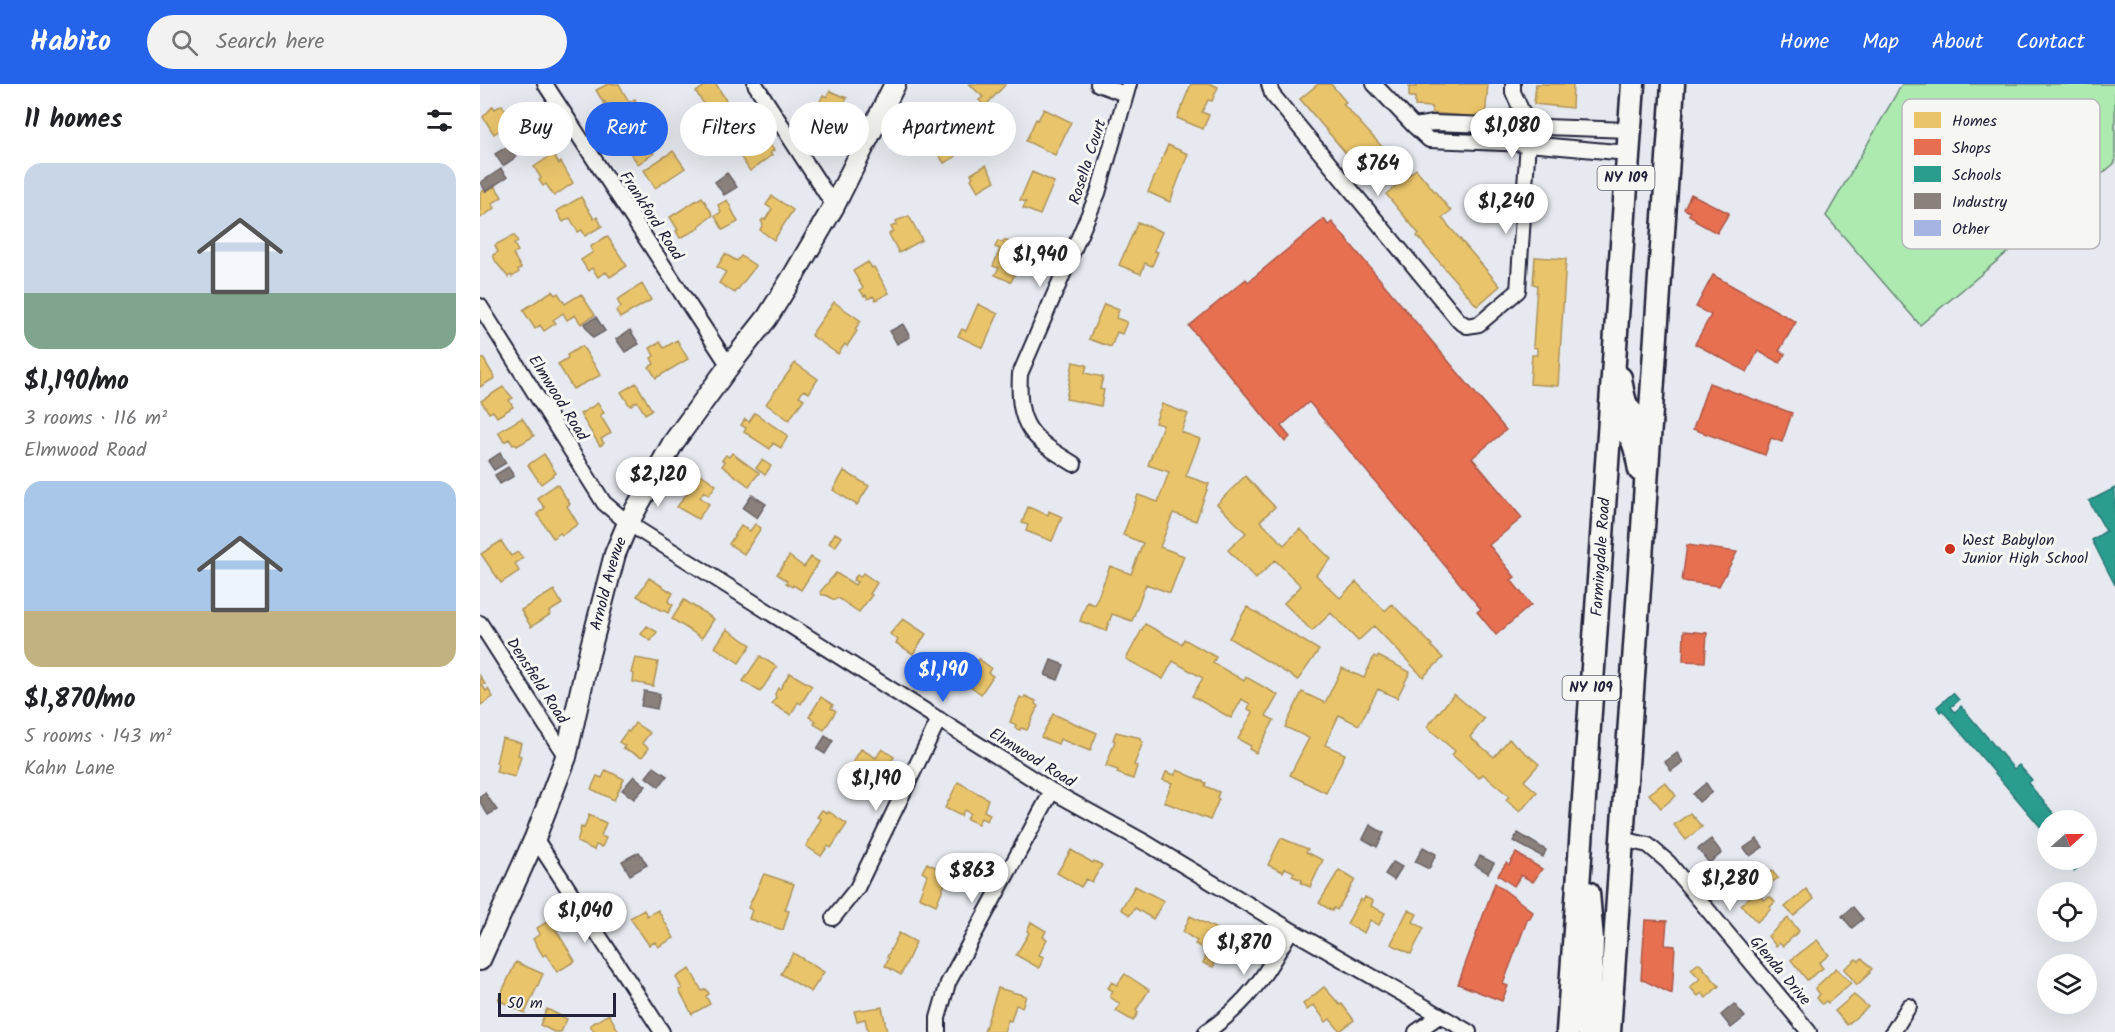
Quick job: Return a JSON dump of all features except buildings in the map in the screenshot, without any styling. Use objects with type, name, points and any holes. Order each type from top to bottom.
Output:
[{"type":"main road","name":"Farmingdale Road","points":[[1568,1032],[1633,84]]},
{"type":"main road","name":"NY 109","points":[[1609,1032],[1673,84]]},
{"type":"main road","points":[[1615,343],[1623,400],[1635,417],[1650,423]]},
{"type":"main road","points":[[1610,422],[1622,427],[1632,437],[1645,501]]},
{"type":"main road","points":[[1581,844],[1591,914],[1589,1032]]},
{"type":"street","name":"Frankford Road","points":[[545,84],[729,366]]},
{"type":"street","points":[[755,84],[834,206]]},
{"type":"street","name":"Arnold Avenue","points":[[481,952],[535,838],[566,758],[588,658],[615,554],[628,523],[673,442],[767,318],[834,206],[895,84]]},
{"type":"street","points":[[1098,84],[1127,89]]},
{"type":"street","points":[[1269,84],[1272,94],[1460,321],[1467,326],[1479,324],[1518,291],[1529,127],[1513,92],[1513,84]]},
{"type":"street","points":[[1374,84],[1429,140],[1528,144],[1628,153]]},
{"type":"street","name":"Rosella Court","points":[[1074,464],[1044,446],[1026,424],[1018,401],[1020,374],[1098,193],[1127,89]]},
{"type":"street","points":[[1413,126],[1433,123],[1629,130]]},
{"type":"street","name":"Elmwood Road","points":[[480,306],[604,503],[628,523],[1052,791],[1148,844],[1291,930],[1469,1032]]},
{"type":"street","name":"Densfield Road","points":[[481,625],[566,758]]},
{"type":"street","points":[[833,918],[857,888],[939,719]]},
{"type":"street","points":[[938,1032],[938,1018],[948,983],[1052,791]]},
{"type":"street","points":[[535,838],[662,1032]]},
{"type":"street","name":"Glenda Drive","points":[[1622,839],[1648,845],[1668,862],[1809,1032]]},
{"type":"street","points":[[1206,1032],[1245,1001],[1265,975],[1291,930]]},
{"type":"street","points":[[1893,1032],[1908,1006]]},
{"type":"street","points":[[1416,1032],[1439,1016]]},
{"type":"green space","points":[[1902,84],[2115,84],[2115,163],[2100,175],[2100,99],[1902,99],[1902,249],[2011,249],[1920,325],[1826,216]]},
{"type":"place","name":"West Babylon Junior High School","points":[[1950,549]]}]
